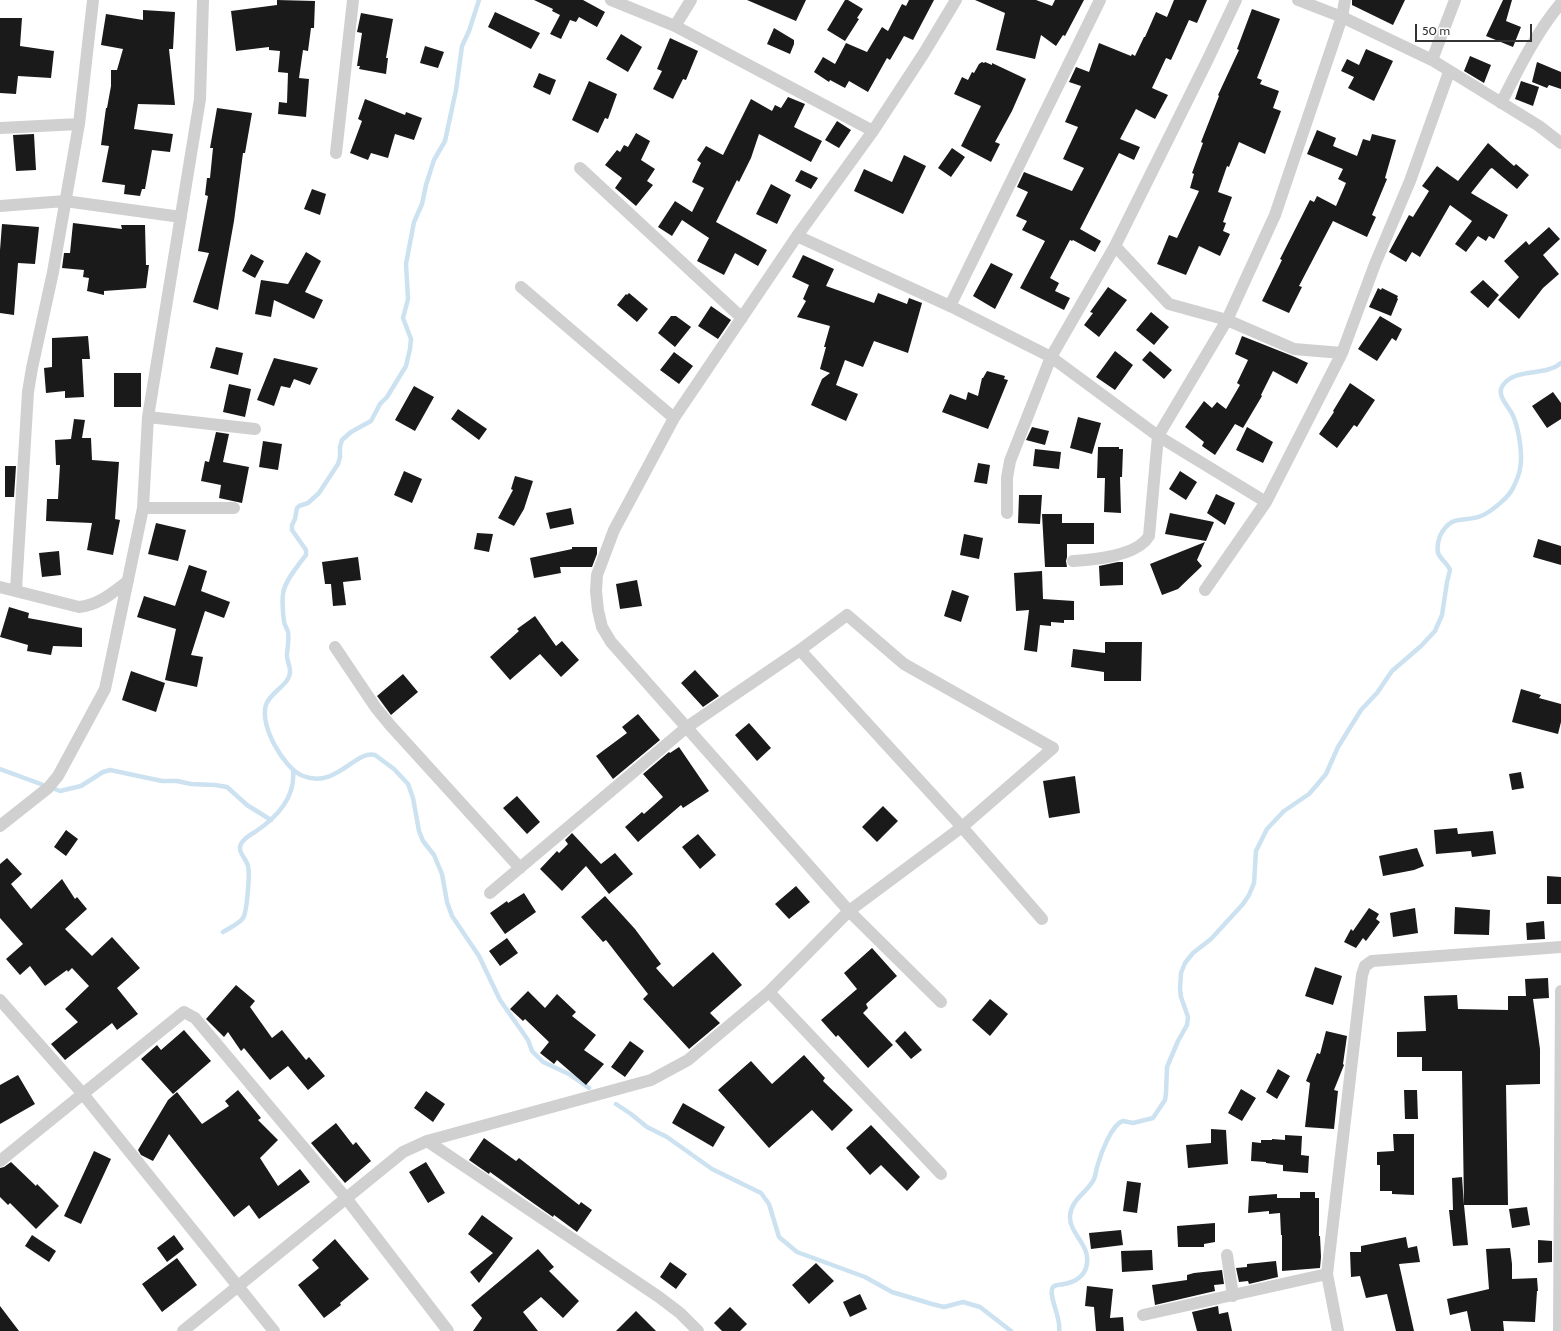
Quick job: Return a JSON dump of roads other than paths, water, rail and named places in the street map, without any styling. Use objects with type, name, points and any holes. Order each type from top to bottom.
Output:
[{"type":"street","points":[[16,590],[28,392],[53,272],[78,124],[93,0]]},
{"type":"street","points":[[0,826],[48,788],[58,776],[106,689],[143,508],[148,417],[200,99],[203,0]]},
{"type":"street","points":[[336,153],[354,0]]},
{"type":"street","points":[[611,0],[675,26],[873,131]]},
{"type":"street","points":[[675,26],[691,0]]},
{"type":"street","points":[[941,1002],[849,911],[611,642],[602,627],[596,591],[598,576],[614,530],[674,418],[796,236],[873,131],[924,53],[956,0]]},
{"type":"street","points":[[950,306],[1100,0]]},
{"type":"street","points":[[1007,513],[1007,478],[1010,461],[1051,357],[1115,246],[1236,0]]},
{"type":"street","points":[[1298,0],[1342,17],[1432,60],[1449,72],[1539,126],[1561,143]]},
{"type":"street","points":[[1073,561],[1098,560],[1117,555],[1141,545],[1149,536],[1158,436],[1227,320],[1275,215],[1342,17],[1345,0]]},
{"type":"street","points":[[1432,60],[1455,0]]},
{"type":"street","points":[[1501,103],[1534,40],[1561,3]]},
{"type":"street","points":[[1205,590],[1266,502],[1342,353],[1375,264],[1410,181],[1449,72]]},
{"type":"street","points":[[0,128],[78,124]]},
{"type":"street","points":[[580,168],[742,318]]},
{"type":"street","points":[[0,206],[65,201],[181,217]]},
{"type":"street","points":[[796,236],[950,306],[1051,357],[1158,436],[1266,502]]},
{"type":"street","points":[[1115,246],[1169,304],[1227,320],[1294,349],[1342,353]]},
{"type":"street","points":[[521,288],[674,418]]},
{"type":"street","points":[[148,417],[255,429]]},
{"type":"street","points":[[143,508],[234,508]]},
{"type":"street","points":[[0,587],[79,607],[89,606],[99,602],[128,581]]},
{"type":"street","points":[[183,1331],[403,1152],[427,1141],[651,1080],[688,1060],[769,992],[849,911],[962,827],[1053,748],[904,664],[847,615],[800,650],[687,727],[490,893]]},
{"type":"street","points":[[336,647],[376,708],[390,725],[520,868]]},
{"type":"street","points":[[800,650],[962,827],[1042,920]]},
{"type":"street","points":[[1338,1331],[1327,1274],[1361,982],[1366,966],[1372,961],[1561,947]]},
{"type":"street","points":[[1559,1331],[1561,991]]},
{"type":"street","points":[[769,992],[941,1174]]},
{"type":"street","points":[[0,1000],[83,1094],[274,1331]]},
{"type":"street","points":[[0,1161],[184,1012],[195,1018],[346,1198],[448,1331]]},
{"type":"street","points":[[427,1141],[659,1297],[680,1312],[698,1331]]},
{"type":"street","points":[[1227,1255],[1233,1296]]},
{"type":"street","points":[[1143,1315],[1327,1274]]},
{"type":"waterway","points":[[479,0],[469,31],[462,46],[456,90],[445,141],[434,160],[422,204],[414,222],[406,264],[408,299],[403,318],[411,339],[406,366],[387,397],[380,404],[371,421],[351,432],[342,440],[338,464],[319,493],[308,503],[297,508],[292,530],[306,550],[306,555],[286,584],[283,594],[284,622],[288,631],[287,655],[290,671],[287,680],[271,696],[266,705],[266,724],[281,756],[288,765],[303,776],[315,779],[325,778],[335,774],[360,758],[368,755],[375,755],[394,769],[408,784],[413,798],[419,831],[423,841],[434,855],[442,874],[447,902],[452,916],[479,956],[500,1000],[528,1040],[532,1051],[543,1062],[569,1074],[589,1088]]},
{"type":"waterway","points":[[1059,1331],[1052,1295],[1053,1287],[1076,1280],[1085,1271],[1087,1263],[1085,1250],[1071,1222],[1071,1210],[1076,1200],[1088,1188],[1094,1179],[1104,1146],[1115,1127],[1123,1121],[1133,1123],[1153,1118],[1165,1100],[1167,1067],[1178,1041],[1187,1025],[1188,1017],[1181,997],[1180,989],[1181,973],[1185,963],[1193,953],[1211,939],[1243,904],[1249,895],[1254,883],[1256,851],[1267,829],[1284,811],[1309,794],[1316,786],[1326,774],[1338,747],[1361,710],[1377,693],[1392,671],[1421,646],[1435,631],[1442,615],[1450,570],[1438,553],[1440,536],[1444,529],[1453,521],[1475,518],[1494,508],[1511,492],[1519,474],[1521,463],[1519,436],[1512,414],[1502,398],[1501,389],[1503,385],[1515,376],[1547,370],[1561,363]]},
{"type":"waterway","points":[[0,769],[60,791],[81,786],[103,772],[110,770],[162,781],[177,781],[191,784],[227,787],[247,805],[271,820]]},
{"type":"waterway","points":[[223,932],[243,918],[246,908],[249,870],[240,850],[241,844],[247,837],[277,814],[283,806],[291,790],[293,770]]},
{"type":"waterway","points":[[616,1104],[647,1127],[667,1137],[712,1169],[761,1193],[769,1204],[779,1237],[797,1252],[865,1277],[892,1292],[944,1307],[963,1302],[980,1307],[1011,1331]]}]
